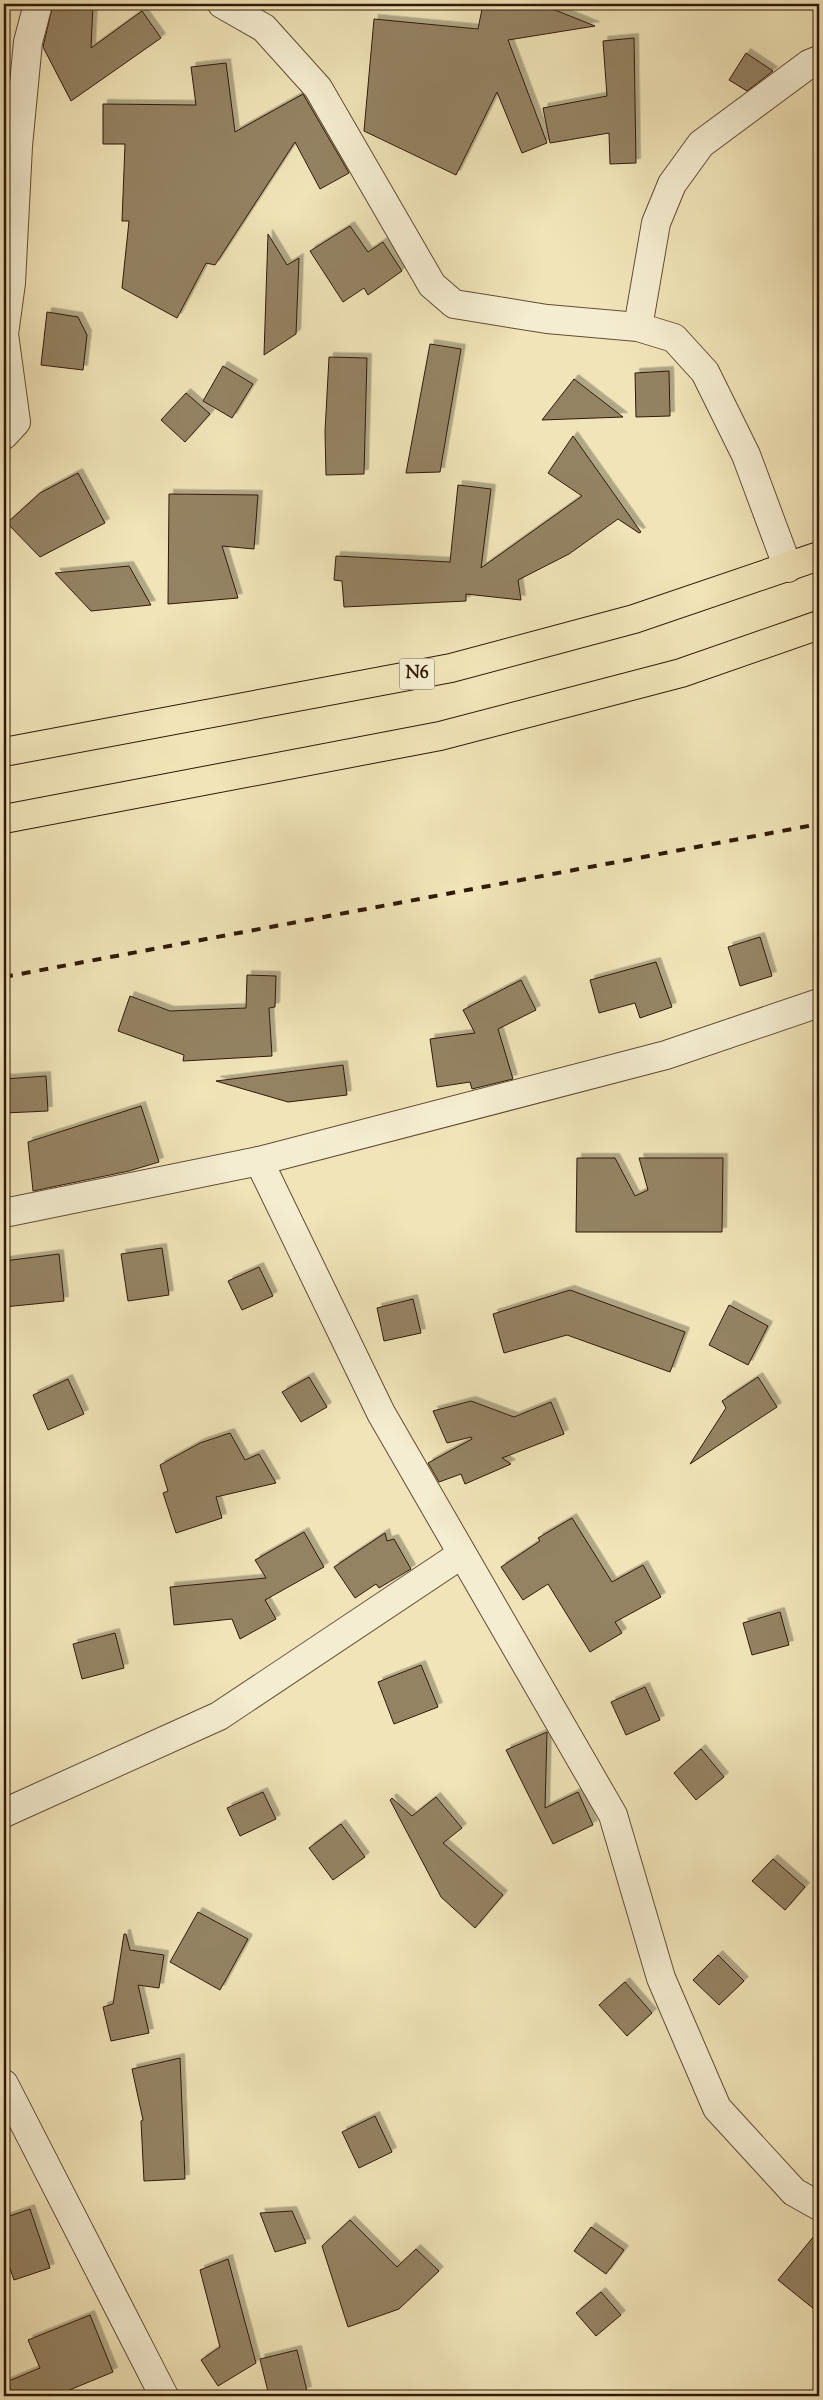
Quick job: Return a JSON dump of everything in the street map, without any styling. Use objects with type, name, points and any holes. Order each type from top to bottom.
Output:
[{"type":"highway","name":"N6","points":[[4,752],[451,668],[634,619],[819,556]]},
{"type":"highway","points":[[4,819],[440,736],[681,673],[819,625]]},
{"type":"street","points":[[4,435],[16,422],[4,334],[11,283],[18,146],[27,51],[38,4]]},
{"type":"street","points":[[222,4],[264,28],[318,88],[432,285],[454,304],[547,319],[638,327],[674,338],[705,372],[746,455],[788,568]]},
{"type":"street","points":[[638,327],[656,223],[672,184],[701,144],[809,64],[819,60]]},
{"type":"street","points":[[4,1213],[259,1161],[666,1055],[819,1003]]},
{"type":"street","points":[[259,1161],[381,1413],[613,1815],[661,1978],[717,2108],[794,2192],[819,2206]]},
{"type":"street","points":[[4,1813],[218,1716],[462,1554]]},
{"type":"street","points":[[4,2084],[164,2396]]},
{"type":"building","points":[[53,4],[93,4],[91,48],[142,11],[161,38],[71,101],[43,47]]},
{"type":"building","points":[[483,4],[540,4],[595,26],[508,40],[547,143],[522,153],[497,92],[456,175],[364,131],[374,19],[478,29]]},
{"type":"building","points":[[634,38],[636,163],[610,164],[609,133],[550,143],[543,108],[607,96],[603,41]]},
{"type":"building","points":[[746,53],[773,71],[747,91],[729,80]]},
{"type":"building","points":[[226,63],[235,132],[303,94],[349,173],[320,189],[295,142],[215,265],[206,263],[177,318],[122,288],[129,221],[122,221],[125,144],[103,144],[103,104],[196,105],[191,67]]},
{"type":"building","points":[[350,226],[368,252],[383,242],[402,271],[368,295],[364,288],[343,302],[310,251]]},
{"type":"building","points":[[268,234],[287,265],[299,258],[296,334],[264,355]]},
{"type":"building","points":[[47,312],[78,317],[87,335],[83,370],[41,365]]},
{"type":"building","points":[[430,344],[461,349],[440,472],[406,473]]},
{"type":"building","points":[[329,357],[367,358],[364,474],[326,475],[325,432]]},
{"type":"building","points":[[223,366],[253,384],[232,418],[203,401]]},
{"type":"building","points":[[669,371],[670,416],[636,417],[635,373]]},
{"type":"building","points":[[574,379],[623,417],[542,420]]},
{"type":"building","points":[[186,393],[210,414],[185,442],[161,420]]},
{"type":"building","points":[[573,436],[641,532],[639,533],[618,519],[569,554],[518,580],[521,600],[466,594],[466,601],[344,607],[342,581],[334,580],[336,556],[450,562],[458,485],[491,489],[481,568],[582,496],[548,473]]},
{"type":"building","points":[[78,473],[105,523],[40,557],[7,523],[40,493]]},
{"type":"building","points":[[169,494],[258,495],[254,549],[222,546],[238,598],[168,604]]},
{"type":"building","points":[[129,566],[151,605],[91,611],[55,573]]},
{"type":"building","points":[[760,937],[772,976],[740,986],[728,947]]},
{"type":"building","points":[[656,962],[672,1007],[640,1018],[635,1003],[599,1013],[590,980]]},
{"type":"building","points":[[247,975],[276,976],[275,1007],[269,1008],[272,1056],[183,1061],[184,1055],[118,1031],[130,996],[170,1011],[246,1008]]},
{"type":"building","points":[[521,980],[536,1010],[498,1029],[513,1079],[472,1089],[470,1082],[437,1087],[430,1039],[475,1033],[463,1010]]},
{"type":"building","points":[[343,1065],[347,1095],[288,1102],[216,1081]]},
{"type":"building","points":[[46,1076],[48,1111],[5,1113],[4,1079]]},
{"type":"building","points":[[141,1106],[159,1162],[129,1171],[33,1191],[28,1142]]},
{"type":"building","points":[[577,1158],[615,1158],[635,1196],[648,1190],[639,1158],[723,1158],[722,1232],[576,1232]]},
{"type":"building","points":[[162,1248],[169,1295],[128,1301],[121,1254]]},
{"type":"building","points":[[59,1254],[64,1301],[4,1307],[4,1261]]},
{"type":"building","points":[[259,1267],[273,1296],[242,1310],[228,1281]]},
{"type":"building","points":[[570,1290],[685,1332],[670,1372],[567,1335],[504,1353],[493,1314]]},
{"type":"building","points":[[413,1299],[421,1333],[384,1341],[377,1308]]},
{"type":"building","points":[[729,1305],[768,1326],[748,1365],[709,1345]]},
{"type":"building","points":[[309,1377],[327,1407],[301,1422],[282,1392]]},
{"type":"building","points":[[758,1377],[777,1407],[690,1464],[726,1408],[722,1401]]},
{"type":"building","points":[[68,1379],[84,1414],[48,1430],[33,1395]]},
{"type":"building","points":[[471,1401],[514,1417],[551,1402],[564,1434],[502,1458],[511,1464],[465,1484],[461,1474],[439,1482],[428,1463],[472,1439],[471,1437],[447,1443],[433,1411]]},
{"type":"building","points":[[230,1433],[245,1460],[259,1454],[276,1483],[216,1497],[222,1518],[176,1533],[163,1493],[168,1491],[160,1465],[200,1443]]},
{"type":"building","points":[[572,1518],[612,1582],[643,1565],[661,1597],[615,1622],[622,1633],[590,1652],[548,1584],[523,1600],[501,1567],[540,1541],[538,1538]]},
{"type":"building","points":[[304,1532],[324,1567],[265,1600],[276,1619],[240,1639],[232,1619],[174,1625],[170,1587],[266,1578],[255,1560]]},
{"type":"building","points":[[385,1533],[387,1541],[394,1539],[411,1569],[379,1588],[376,1584],[355,1598],[334,1567]]},
{"type":"building","points":[[780,1612],[789,1645],[752,1655],[743,1623]]},
{"type":"building","points":[[115,1633],[124,1668],[82,1679],[73,1644]]},
{"type":"building","points":[[421,1665],[438,1707],[394,1724],[378,1682]]},
{"type":"building","points":[[645,1687],[660,1720],[626,1735],[611,1702]]},
{"type":"building","points":[[547,1732],[545,1808],[578,1792],[593,1825],[553,1844],[506,1750]]},
{"type":"building","points":[[701,1749],[724,1777],[696,1800],[674,1773]]},
{"type":"building","points":[[263,1792],[276,1819],[240,1836],[227,1808]]},
{"type":"building","points":[[436,1797],[462,1828],[443,1843],[503,1895],[475,1928],[441,1897],[390,1800],[392,1798],[412,1816]]},
{"type":"building","points":[[341,1824],[365,1857],[333,1880],[309,1848]]},
{"type":"building","points":[[773,1859],[805,1887],[785,1910],[752,1881]]},
{"type":"building","points":[[198,1912],[248,1939],[220,1990],[170,1962]]},
{"type":"building","points":[[124,1934],[126,1934],[130,1950],[164,1955],[159,1988],[138,1985],[149,2033],[111,2041],[103,2007],[113,2004]]},
{"type":"building","points":[[718,1955],[744,1981],[719,2005],[693,1980]]},
{"type":"building","points":[[625,1982],[652,2013],[627,2036],[599,2005]]},
{"type":"building","points":[[180,2058],[185,2179],[144,2181],[141,2121],[143,2120],[132,2069]]},
{"type":"building","points":[[375,2116],[392,2152],[359,2168],[342,2132]]},
{"type":"building","points":[[30,2209],[50,2268],[14,2280],[4,2251],[4,2218]]},
{"type":"building","points":[[292,2211],[306,2243],[275,2252],[260,2213]]},
{"type":"building","points":[[350,2220],[397,2267],[416,2249],[439,2271],[399,2309],[348,2327],[322,2246]]},
{"type":"building","points":[[591,2227],[624,2250],[606,2274],[574,2251]]},
{"type":"building","points":[[819,2230],[819,2313],[778,2280]]},
{"type":"building","points":[[228,2259],[256,2363],[218,2386],[201,2360],[220,2347],[200,2270]]},
{"type":"building","points":[[601,2292],[621,2315],[596,2336],[576,2313]]},
{"type":"building","points":[[90,2315],[113,2372],[55,2396],[4,2396],[4,2383],[40,2368],[28,2340]]},
{"type":"building","points":[[297,2350],[307,2391],[285,2396],[269,2396],[260,2359]]},
{"type":"railway","points":[[4,977],[819,824]]}]
